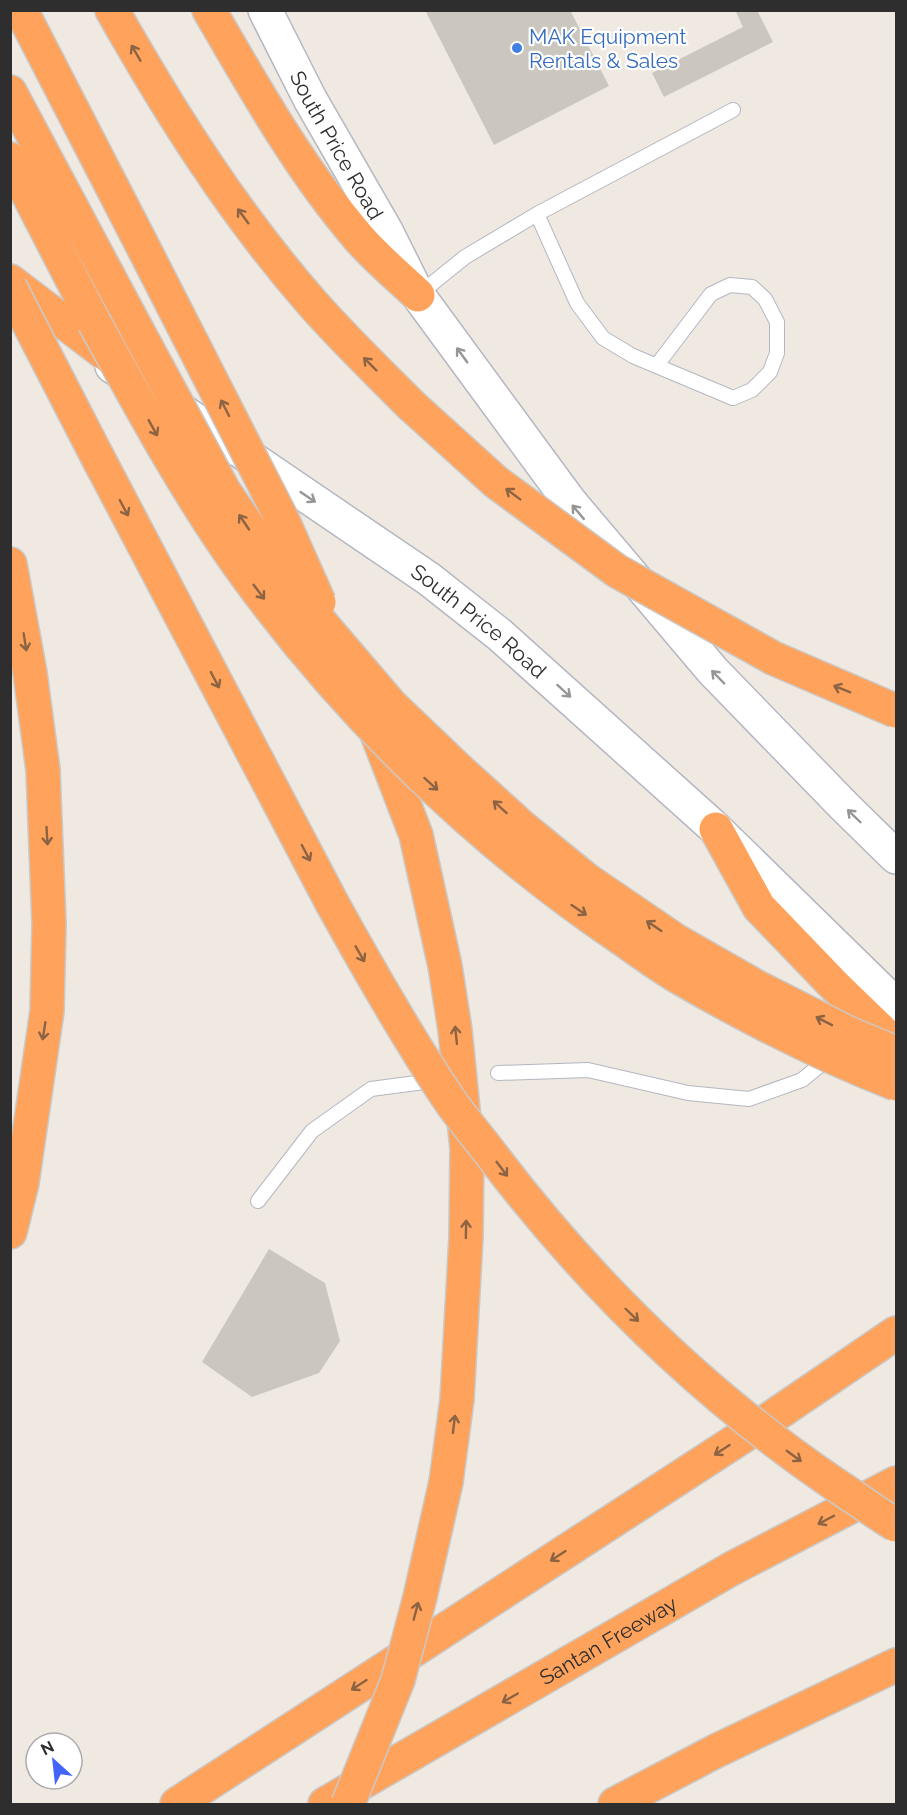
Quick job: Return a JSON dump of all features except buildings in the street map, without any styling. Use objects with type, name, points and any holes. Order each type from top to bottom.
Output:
[{"type":"highway","points":[[21,10],[283,521],[366,708],[416,835],[445,966],[455,1030],[466,1149],[466,1238],[457,1399],[446,1482],[420,1597],[398,1680],[348,1804]]},
{"type":"highway","points":[[112,10],[156,87],[205,164],[255,232],[313,304],[411,405],[495,482],[617,571],[773,658],[897,711]]},
{"type":"highway","points":[[209,10],[292,150],[359,238],[418,295]]},
{"type":"highway","points":[[10,92],[224,491],[270,558],[315,616],[391,705],[522,827],[587,880],[675,940],[757,987],[848,1033],[897,1053]]},
{"type":"highway","points":[[10,159],[94,322],[173,464],[243,572],[295,640],[344,696],[417,772],[507,853],[572,905],[680,978],[779,1033],[897,1084]]},
{"type":"highway","points":[[10,281],[173,405]]},
{"type":"highway","points":[[10,287],[332,903],[397,1016],[452,1103],[560,1239],[669,1351],[733,1408],[794,1457],[897,1525]]},
{"type":"highway","points":[[10,564],[20,610],[43,770],[49,924],[47,1011],[22,1183],[10,1232]]},
{"type":"highway","points":[[716,829],[759,907],[884,1013],[897,1045]]},
{"type":"highway","points":[[177,1804],[771,1418],[897,1333]]},
{"type":"highway","name":"Santan Freeway","points":[[325,1804],[731,1569],[897,1483]]},
{"type":"highway","points":[[615,1804],[716,1751],[897,1665]]},
{"type":"main road","name":"South Price Road","points":[[265,10],[310,99],[386,231],[418,295],[570,502],[705,663],[897,857]]},
{"type":"main road","name":"South Price Road","points":[[10,302],[173,405],[438,586],[500,635],[716,829]]},
{"type":"lane","points":[[418,295],[465,257],[537,214],[732,110]]},
{"type":"lane","points":[[537,214],[577,303],[603,338],[633,356],[733,398],[752,390],[770,372],[777,353],[777,322],[765,299],[752,287],[730,285],[711,294],[657,366]]},
{"type":"lane","points":[[498,1073],[588,1070],[688,1093],[749,1099],[802,1080],[884,1013]]},
{"type":"lane","points":[[258,1201],[312,1131],[337,1113],[371,1089],[424,1082]]},
{"type":"place","name":"MAK Equipment Rentals & Sales","points":[[517,48]]}]
